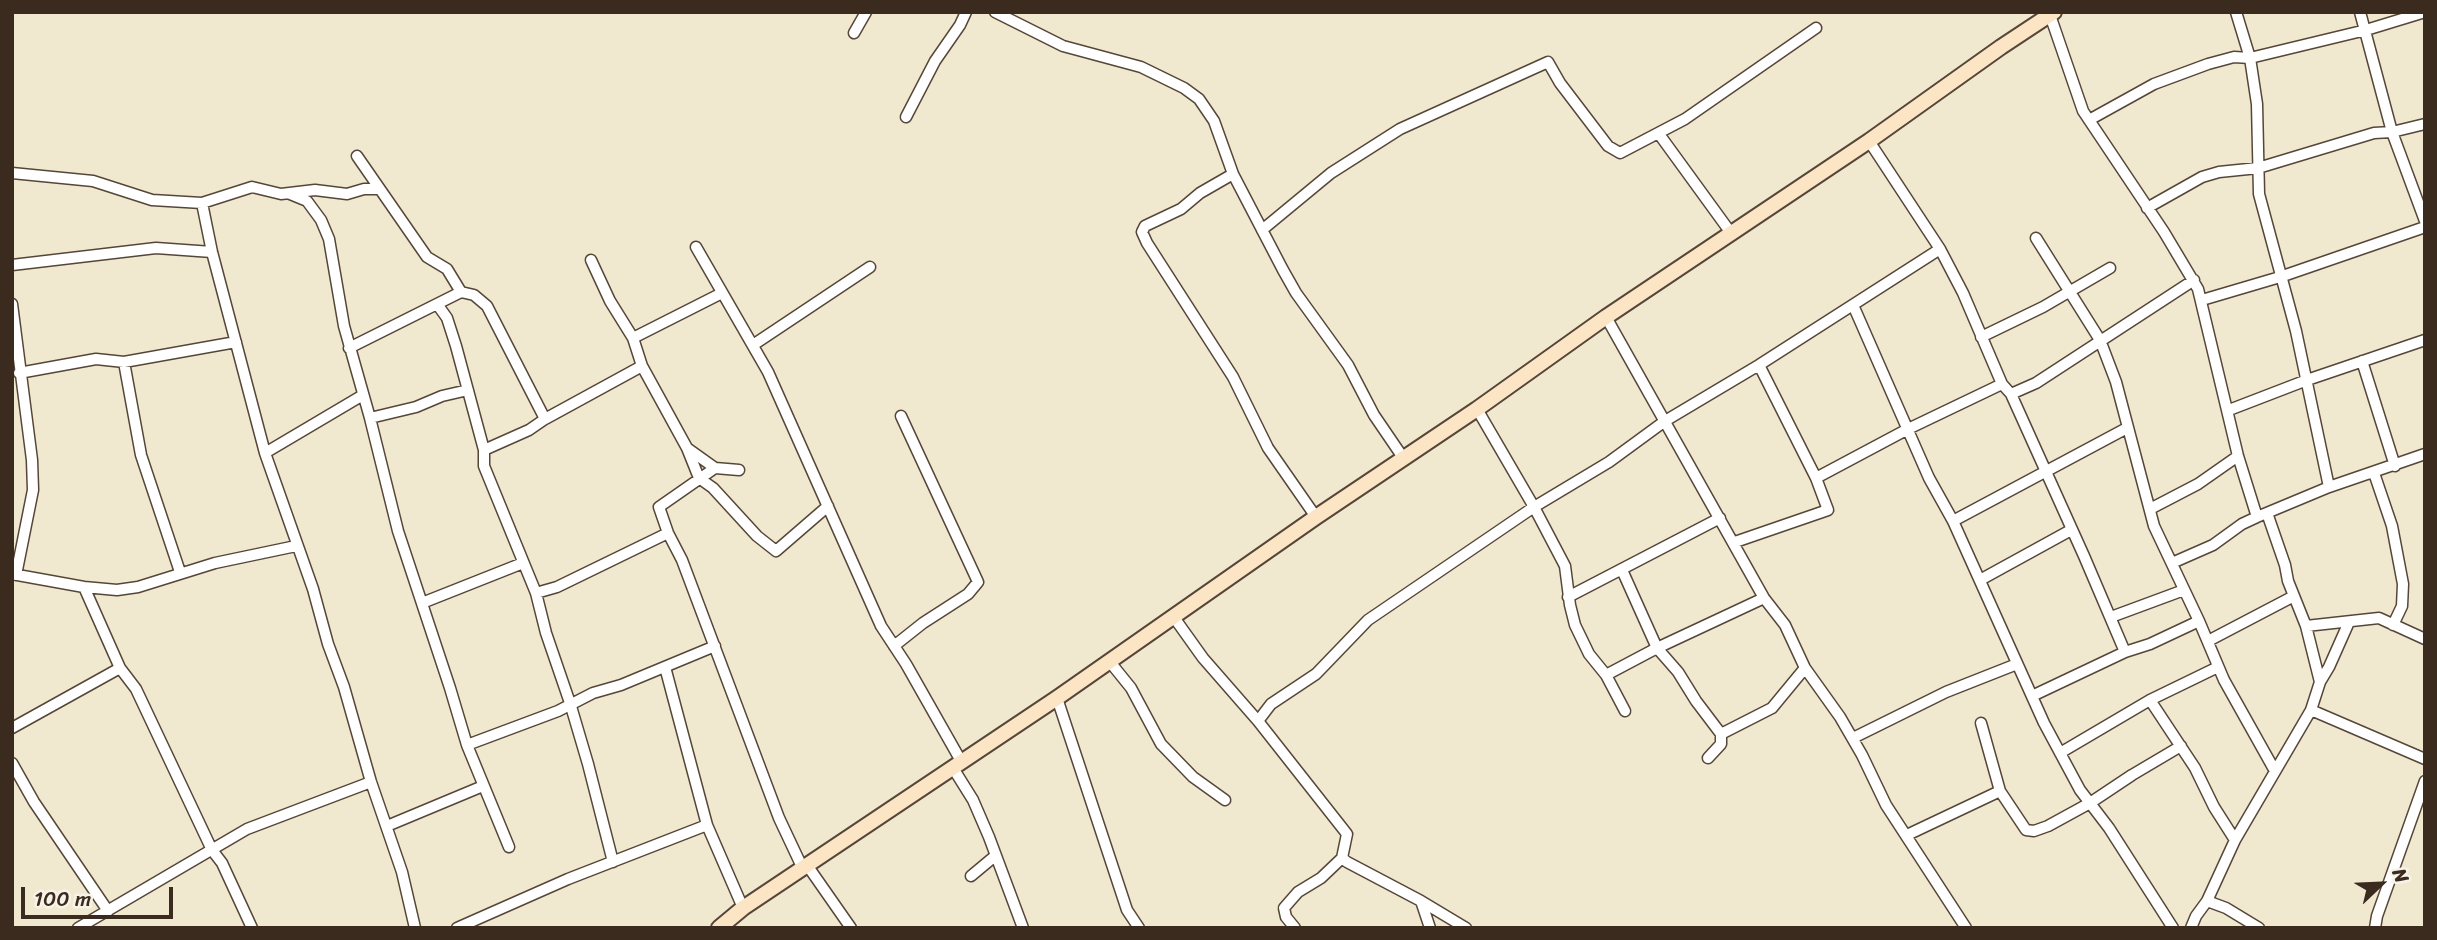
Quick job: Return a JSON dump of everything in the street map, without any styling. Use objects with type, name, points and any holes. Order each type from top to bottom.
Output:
[{"type":"main road","points":[[719,928],[743,908],[1110,662],[1173,615],[1477,410],[1606,317],[1869,141],[2052,14]]},
{"type":"street","points":[[855,33],[866,12]]},
{"type":"street","points":[[906,117],[934,61],[966,12]]},
{"type":"street","points":[[995,12],[1063,46],[1141,67],[1184,88],[1199,99],[1214,121],[1233,174],[1296,293],[1348,365],[1374,415],[1404,460]]},
{"type":"street","points":[[2236,12],[2250,58],[2259,126],[2259,194],[2269,223],[2307,380],[2323,469],[2329,487]]},
{"type":"street","points":[[2360,12],[2392,132],[2425,221]]},
{"type":"street","points":[[2089,120],[2154,84],[2208,64],[2234,57],[2250,58],[2366,30],[2425,12]]},
{"type":"street","points":[[2052,14],[2076,96],[2194,280],[2202,300],[2238,456],[2306,626],[2320,682]]},
{"type":"street","points":[[1262,230],[1332,173],[1400,129],[1548,62],[1560,83],[1608,146],[1620,153],[1685,119],[1816,27]]},
{"type":"street","points":[[2147,208],[2202,177],[2258,167],[2374,132],[2392,132],[2425,124]]},
{"type":"street","points":[[1659,134],[1731,233]]},
{"type":"street","points":[[1869,141],[1940,249],[1963,293],[2002,384],[2011,394],[2125,652]]},
{"type":"street","points":[[357,156],[427,257],[447,269],[461,292]]},
{"type":"street","points":[[12,173],[93,181],[152,200],[202,203],[252,187],[290,194],[307,201],[321,220],[328,239],[349,348],[370,418],[398,531],[467,745],[509,847]]},
{"type":"street","points":[[1233,174],[1200,193],[1181,209],[1145,226],[1142,232],[1233,377],[1268,447],[1316,517]]},
{"type":"street","points":[[290,194],[315,190],[347,194],[364,189],[379,189]]},
{"type":"street","points":[[202,203],[212,252],[265,453],[344,687],[371,782],[402,872],[415,928]]},
{"type":"street","points":[[2202,300],[2280,277],[2425,226]]},
{"type":"street","points":[[2036,238],[2100,340],[2116,382],[2154,526],[2218,667],[2275,771]]},
{"type":"street","points":[[696,247],[768,372],[881,626],[957,765],[989,837],[1023,928]]},
{"type":"street","points":[[12,265],[156,248],[212,252]]},
{"type":"street","points":[[1258,721],[1271,704],[1316,674],[1368,620],[1665,421],[1759,365],[1819,324],[1940,249]]},
{"type":"street","points":[[591,260],[610,301],[633,338],[642,366],[687,448],[699,478],[713,488],[757,536],[776,551],[828,506]]},
{"type":"street","points":[[752,345],[870,267]]},
{"type":"street","points":[[1981,337],[2043,307],[2110,268]]},
{"type":"street","points":[[2011,394],[2036,383],[2194,280]]},
{"type":"street","points":[[349,348],[461,292],[474,295],[487,306],[545,419]]},
{"type":"street","points":[[633,338],[722,293]]},
{"type":"street","points":[[12,304],[32,460],[33,490],[14,575],[117,590],[138,587],[180,572],[296,546]]},
{"type":"street","points":[[437,304],[447,318],[468,390],[484,450],[484,466],[536,593],[546,633],[570,703],[613,862]]},
{"type":"street","points":[[1853,305],[1929,478],[1953,522],[2060,753],[2080,790],[2173,928]]},
{"type":"street","points":[[1606,317],[1764,598],[1785,625],[1805,668],[1853,738],[1886,805],[1966,928]]},
{"type":"street","points":[[2229,410],[2425,340]]},
{"type":"street","points":[[19,373],[96,359],[124,362],[236,342]]},
{"type":"street","points":[[2362,361],[2395,466]]},
{"type":"street","points":[[124,362],[141,455],[180,572]]},
{"type":"street","points":[[1734,542],[1828,510],[1816,478],[1759,365]]},
{"type":"street","points":[[484,450],[529,430],[642,366]]},
{"type":"street","points":[[1816,478],[1908,429],[2002,384]]},
{"type":"street","points":[[370,418],[468,390]]},
{"type":"street","points":[[265,453],[363,395]]},
{"type":"street","points":[[1477,410],[1565,566],[1568,597],[1576,625],[1589,654],[1606,675],[1625,711]]},
{"type":"street","points":[[894,646],[923,623],[968,594],[978,582],[901,416]]},
{"type":"street","points":[[1953,522],[2127,428]]},
{"type":"street","points":[[687,448],[715,468],[739,470]]},
{"type":"street","points":[[2172,563],[2213,545],[2242,524],[2262,515],[2329,487],[2425,454]]},
{"type":"street","points":[[2150,509],[2198,484],[2238,456]]},
{"type":"street","points":[[715,468],[659,507],[682,560],[779,818],[805,867],[851,928]]},
{"type":"street","points":[[2374,473],[2392,526],[2403,584],[2402,606],[2393,625]]},
{"type":"street","points":[[1568,597],[1720,518]]},
{"type":"street","points":[[1980,580],[2071,530]]},
{"type":"street","points":[[536,593],[557,587],[668,533]]},
{"type":"street","points":[[422,603],[523,563]]},
{"type":"street","points":[[1622,570],[1657,648],[1678,671],[1721,734],[1721,744],[1708,758]]},
{"type":"street","points":[[84,587],[120,668],[136,689],[252,928]]},
{"type":"street","points":[[2111,617],[2184,590]]},
{"type":"street","points":[[2208,641],[2294,596]]},
{"type":"street","points":[[1606,675],[1764,598]]},
{"type":"street","points":[[1173,615],[1203,658],[1258,721],[1347,834],[1342,858],[1321,878],[1298,892],[1284,908],[1286,917],[1295,928]]},
{"type":"street","points":[[2306,626],[2379,618],[2425,639]]},
{"type":"street","points":[[2032,696],[2199,621]]},
{"type":"street","points":[[2191,928],[2207,901],[2235,840],[2311,710],[2320,682],[2349,622]]},
{"type":"street","points":[[467,745],[558,711],[570,703],[715,646]]},
{"type":"street","points":[[1110,662],[1131,688],[1161,744],[1193,777],[1225,800]]},
{"type":"street","points":[[1853,738],[1946,692],[2017,664]]},
{"type":"street","points":[[664,667],[707,825],[743,908]]},
{"type":"street","points":[[2060,753],[2150,700],[2218,667]]},
{"type":"street","points":[[12,727],[120,668]]},
{"type":"street","points":[[1721,734],[1772,708],[1805,668]]},
{"type":"street","points":[[1057,698],[1127,910],[1139,928]]},
{"type":"street","points":[[2150,700],[2195,768],[2214,807],[2235,840]]},
{"type":"street","points":[[2311,710],[2425,760]]},
{"type":"street","points":[[1980,723],[2000,791],[2026,830],[2034,831],[2090,803],[2180,746]]},
{"type":"street","points":[[12,763],[34,802],[108,911]]},
{"type":"street","points":[[2375,928],[2425,781]]},
{"type":"street","points":[[78,928],[247,829],[371,782]]},
{"type":"street","points":[[387,826],[483,786]]},
{"type":"street","points":[[1907,835],[2000,791]]},
{"type":"street","points":[[457,928],[495,909],[707,825]]},
{"type":"street","points":[[971,876],[995,856]]},
{"type":"street","points":[[1342,858],[1466,928]]},
{"type":"street","points":[[1421,901],[1430,928]]},
{"type":"street","points":[[2207,901],[2226,908],[2259,928]]}]
